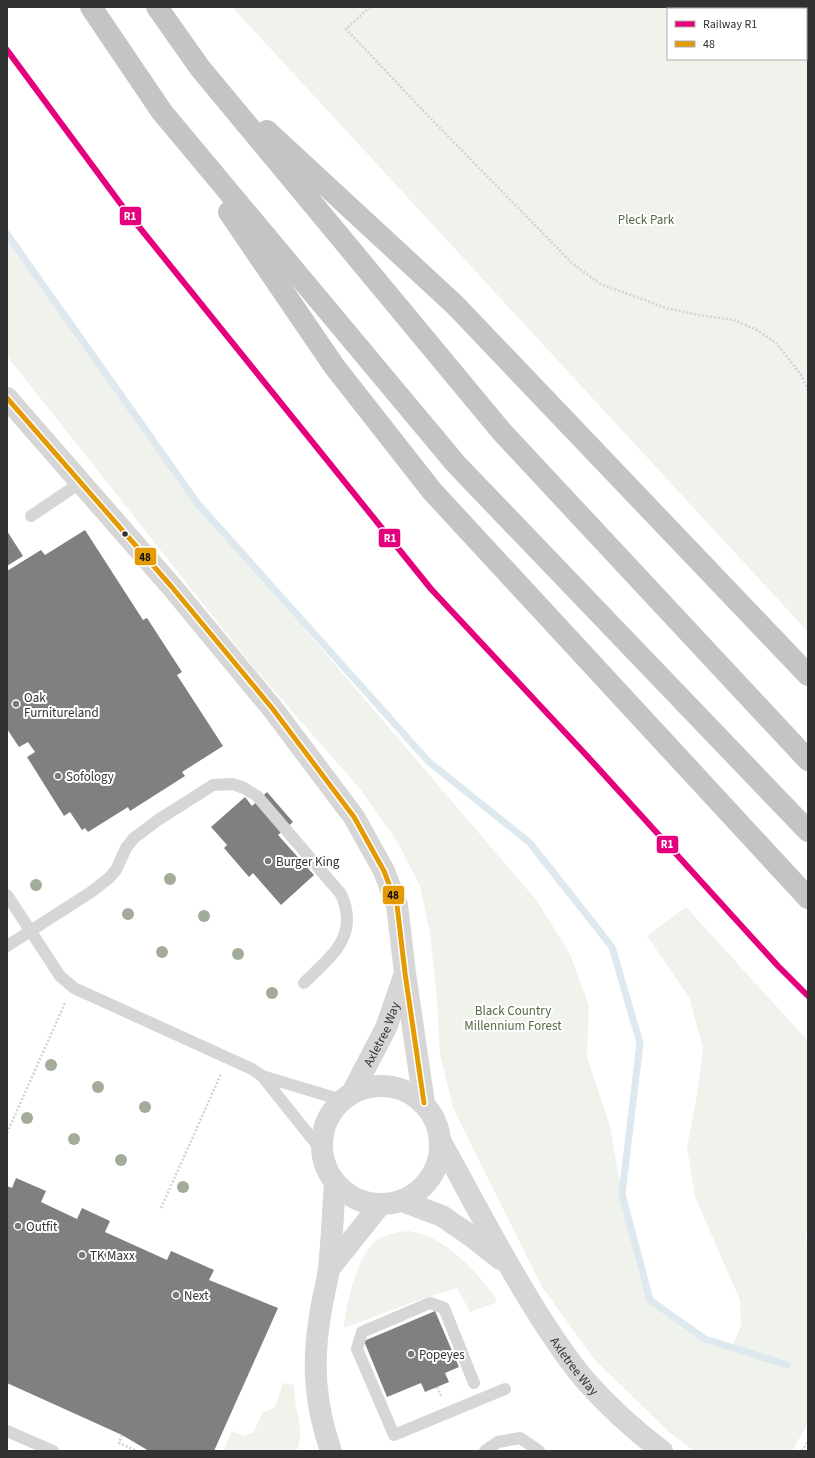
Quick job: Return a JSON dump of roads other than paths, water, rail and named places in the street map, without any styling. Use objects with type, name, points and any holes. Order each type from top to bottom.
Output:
[{"type":"highway","points":[[91,7],[334,366],[432,491],[808,898]]},
{"type":"highway","points":[[157,7],[200,68],[502,432],[808,760]]},
{"type":"highway","points":[[200,68],[454,305],[808,675]]},
{"type":"highway","points":[[162,112],[456,464],[808,832]]},
{"type":"street","name":"Axletree Way","points":[[7,398],[171,586],[272,708],[354,817],[384,871],[397,905],[405,973],[424,1103]]},
{"type":"street","name":"Axletree Way","points":[[347,1097],[386,1028],[405,973]]},
{"type":"street","points":[[382,1085],[397,1087],[411,1093],[424,1103],[432,1114],[439,1128],[441,1142],[439,1161],[431,1178],[419,1192],[402,1201],[380,1205],[363,1202],[348,1194],[335,1183],[326,1168],[322,1151],[323,1132],[330,1114],[347,1097],[366,1087],[382,1085]]},
{"type":"street","name":"Axletree Way","points":[[441,1142],[508,1265],[553,1337],[584,1379],[620,1415],[662,1451]]},
{"type":"street","points":[[330,1451],[323,1430],[317,1401],[315,1379],[316,1346],[329,1269],[335,1183]]},
{"type":"street","name":"Axletree Way","points":[[402,1201],[442,1216],[472,1236],[508,1265]]},
{"type":"street","points":[[329,1269],[380,1205]]},
{"type":"lane","points":[[31,516],[80,483]]},
{"type":"lane","points":[[7,946],[91,892],[109,878],[116,870],[126,848],[134,838],[158,820],[213,785],[233,784],[244,788],[256,796],[341,894],[346,905],[348,915],[341,944],[304,983]]},
{"type":"lane","points":[[7,895],[60,976],[74,988],[252,1069],[262,1076],[322,1151]]},
{"type":"lane","points":[[262,1076],[347,1097]]},
{"type":"lane","points":[[474,1383],[444,1308],[430,1303],[362,1332],[357,1349],[394,1435],[505,1389]]},
{"type":"lane","points":[[7,1431],[53,1451]]},
{"type":"lane","points":[[485,1451],[498,1442],[520,1438],[539,1451]]},
{"type":"waterway","points":[[7,234],[198,504],[429,762],[530,843],[612,947],[640,1043],[622,1194],[650,1300],[705,1339],[787,1365]]},
{"type":"rail line","name":"R1","points":[[7,50],[123,207],[431,589],[588,757],[778,966],[808,996]]},
{"type":"place","name":"Oak Furnitureland","points":[[16,704]]},
{"type":"place","name":"Sofology","points":[[58,776]]},
{"type":"place","name":"Burger King","points":[[268,861]]},
{"type":"place","name":"Outfit","points":[[18,1226]]},
{"type":"place","name":"TK Maxx","points":[[82,1255]]},
{"type":"place","name":"Next","points":[[176,1295]]},
{"type":"place","name":"Popeyes","points":[[411,1354]]},
{"type":"park label","name":"Pleck Park","points":[[646,219]]},
{"type":"park label","name":"Black Country Millennium Forest","points":[[513,1018]]}]
